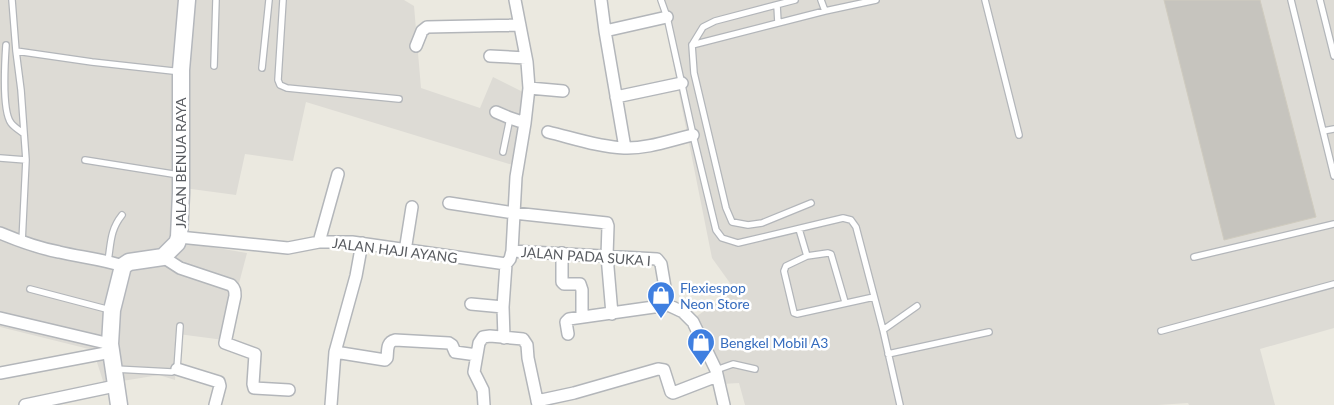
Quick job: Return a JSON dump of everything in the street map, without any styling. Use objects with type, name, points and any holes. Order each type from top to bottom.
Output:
[{"type":"street","name":"JALAN BENUA RAYA","points":[[163,257],[177,243],[179,237],[181,70],[187,0]]},
{"type":"street","name":"JALAN PADA SUKA I","points":[[515,0],[526,58],[529,88],[516,177],[512,251],[657,259],[661,264],[668,305]]},
{"type":"street","points":[[602,0],[605,31],[625,148]]},
{"type":"street","points":[[605,31],[667,17]]},
{"type":"street","points":[[416,46],[422,31],[427,27],[472,25],[520,26]]},
{"type":"street","points":[[490,56],[526,58]]},
{"type":"street","points":[[616,97],[682,83]]},
{"type":"street","points":[[529,88],[563,91]]},
{"type":"street","points":[[496,112],[525,123]]},
{"type":"street","points":[[548,132],[602,145],[625,148],[654,144],[693,135]]},
{"type":"street","points":[[319,242],[338,174]]},
{"type":"street","points":[[449,203],[514,213],[607,223],[607,256],[612,314]]},
{"type":"street","points":[[405,251],[412,207]]},
{"type":"street","points":[[0,233],[22,242],[61,253],[116,264],[163,257],[180,268],[231,285],[234,288],[235,296],[225,342],[255,354],[254,388],[289,390]]},
{"type":"street","name":"JALAN HAJI AYANG","points":[[179,237],[288,248],[319,242],[362,243],[405,251],[506,264]]},
{"type":"street","points":[[332,405],[335,352],[356,276],[362,243]]},
{"type":"street","points":[[504,338],[503,307],[506,264],[512,251]]},
{"type":"street","points":[[562,253],[562,282],[564,284],[580,284],[582,290],[582,317]]},
{"type":"street","points":[[116,264],[110,348],[119,405]]},
{"type":"street","points":[[471,304],[503,307]]},
{"type":"street","points":[[568,334],[567,320],[668,305],[683,312],[693,322],[716,373],[724,405]]},
{"type":"street","points":[[0,318],[110,348]]},
{"type":"street","points":[[484,405],[483,390],[474,372],[479,343],[483,337],[523,339],[526,342],[538,403],[658,369],[664,370],[673,393],[716,373]]},
{"type":"street","points":[[335,352],[385,360],[389,343],[391,340],[395,340],[448,343],[452,345],[455,352],[477,355]]},
{"type":"street","points":[[0,373],[110,348]]},
{"type":"street","points":[[177,369],[219,382],[220,386],[215,405]]},
{"type":"street","points":[[25,405],[115,386]]},
{"type":"lane","points":[[12,0],[26,160],[22,242]]},
{"type":"lane","points":[[214,66],[216,0]]},
{"type":"lane","points":[[262,68],[269,0]]},
{"type":"lane","points":[[283,0],[278,80],[280,85],[287,88],[399,99]]},
{"type":"lane","points":[[661,0],[667,17],[716,230],[722,238],[738,243],[843,218],[851,220],[856,227],[900,405]]},
{"type":"lane","points":[[795,0],[715,20],[703,27],[692,45],[694,73],[726,208],[732,222],[748,225],[762,223],[811,203]]},
{"type":"lane","points":[[821,0],[824,11]]},
{"type":"lane","points":[[692,45],[824,11],[876,0]]},
{"type":"lane","points":[[985,0],[1019,135]]},
{"type":"lane","points":[[1291,0],[1334,176]]},
{"type":"lane","points":[[1320,0],[1332,36],[1334,56]]},
{"type":"lane","points":[[777,5],[778,23]]},
{"type":"lane","points":[[6,45],[2,74],[8,115],[11,123],[23,133]]},
{"type":"lane","points":[[16,51],[92,62],[173,71],[181,70]]},
{"type":"lane","points":[[503,152],[510,118]]},
{"type":"lane","points":[[1323,131],[1334,129]]},
{"type":"lane","points":[[0,158],[26,160]]},
{"type":"lane","points":[[85,160],[181,176]]},
{"type":"lane","points":[[116,264],[112,233],[115,224],[122,215]]},
{"type":"lane","points":[[1194,257],[1334,224]]},
{"type":"lane","points":[[799,229],[807,256]]},
{"type":"lane","points":[[845,302],[831,254],[807,256],[786,266],[784,270],[794,313],[797,314],[874,297]]},
{"type":"lane","points":[[1161,331],[1334,284]]},
{"type":"lane","points":[[30,288],[112,310]]},
{"type":"lane","points":[[883,330],[917,306]]},
{"type":"lane","points":[[113,369],[172,372],[177,369],[180,326]]},
{"type":"lane","points":[[888,354],[989,332]]},
{"type":"lane","points":[[716,373],[733,364],[755,369]]},
{"type":"shaded area","points":[[0,0],[404,0],[414,6],[421,88],[480,108],[493,77],[527,94],[516,166],[306,102],[293,161],[245,154],[236,195],[184,188],[182,242],[247,253],[224,340],[178,334],[175,380],[159,375],[104,384],[93,350],[0,327]]},
{"type":"shaded area","points":[[659,0],[1334,0],[1334,328],[1260,349],[1275,405],[1189,405],[1188,403],[1158,405],[745,405],[739,383],[722,384],[697,316],[735,290],[712,258]]},
{"type":"building","points":[[1164,0],[1260,0],[1316,217],[1224,240]]},
{"type":"place","name":"Flexiespop Neon Store","points":[[661,319]]},
{"type":"place","name":"Bengkel Mobil A3","points":[[701,366]]}]
